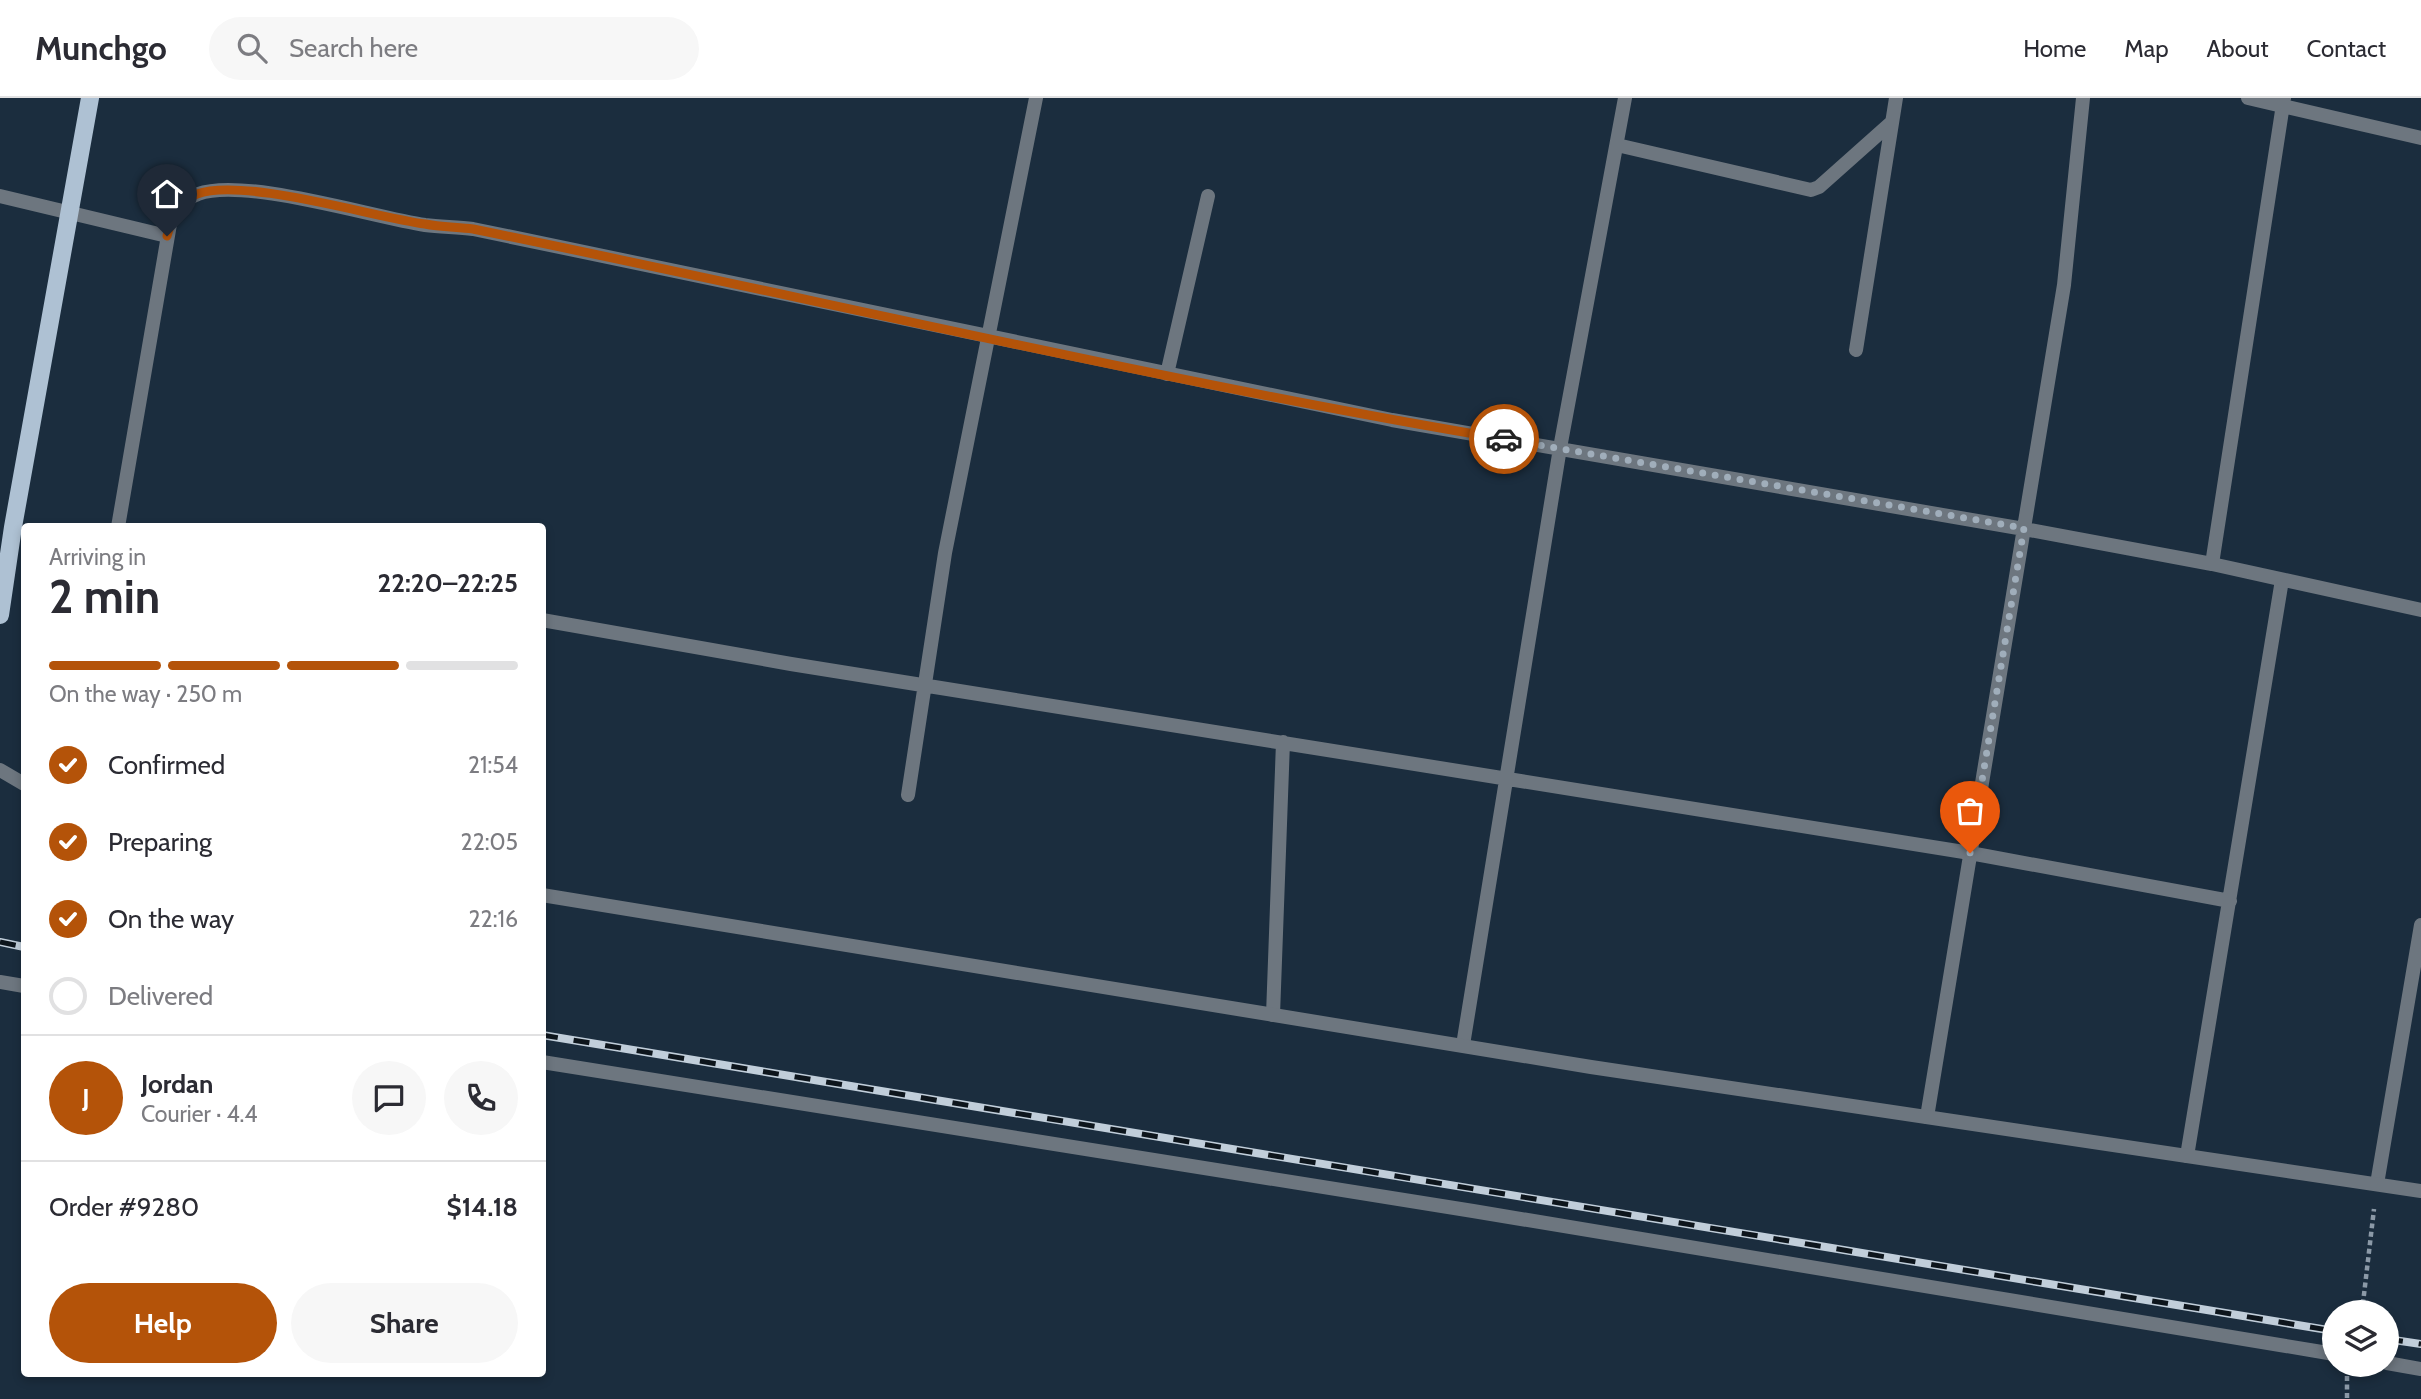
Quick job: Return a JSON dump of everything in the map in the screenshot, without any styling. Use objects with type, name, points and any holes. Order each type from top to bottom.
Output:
[{"type":"main road","points":[[0,615],[18,528],[90,98]]},
{"type":"street","points":[[908,795],[945,553],[1036,98]]},
{"type":"street","points":[[1463,1045],[1560,448],[1625,98]]},
{"type":"street","points":[[1856,350],[1896,98]]},
{"type":"street","points":[[1927,1117],[2064,285],[2083,98]]},
{"type":"street","points":[[2248,98],[2284,102],[2421,138]]},
{"type":"street","points":[[2212,564],[2284,102]]},
{"type":"street","points":[[1617,145],[1811,190],[1819,187],[1892,122]]},
{"type":"street","points":[[119,523],[167,236],[178,209],[199,193],[229,190],[278,195],[428,225],[473,229],[1392,420],[2024,528],[2212,564],[2421,610]]},
{"type":"street","points":[[0,196],[167,236]]},
{"type":"street","points":[[1167,374],[1208,196]]},
{"type":"street","points":[[2187,1156],[2283,580]]},
{"type":"street","points":[[546,621],[923,685],[1970,853],[2230,901]]},
{"type":"street","points":[[1273,1015],[1283,742]]},
{"type":"street","points":[[0,770],[21,782]]},
{"type":"street","points":[[546,896],[1463,1045],[2421,1191]]},
{"type":"street","points":[[2376,1184],[2421,925]]},
{"type":"street","points":[[0,982],[21,986]]},
{"type":"street","points":[[546,1063],[1459,1209],[2322,1352]]},
{"type":"street","points":[[2399,1365],[2421,1369]]},
{"type":"path","points":[[2363,1300],[2376,1184]]},
{"type":"path","points":[[2347,1377],[2347,1399]]},
{"type":"railway","points":[[0,942],[21,946]]},
{"type":"railway","points":[[546,1036],[2322,1329]]},
{"type":"railway","points":[[2399,1341],[2421,1344]]},
{"type":"way so far","points":[[1504,439],[2024,528],[1970,853]]},
{"type":"route","points":[[167,236],[178,209],[199,193],[229,190],[278,195],[428,225],[473,229],[988,338],[1367,415],[1504,439]]}]
